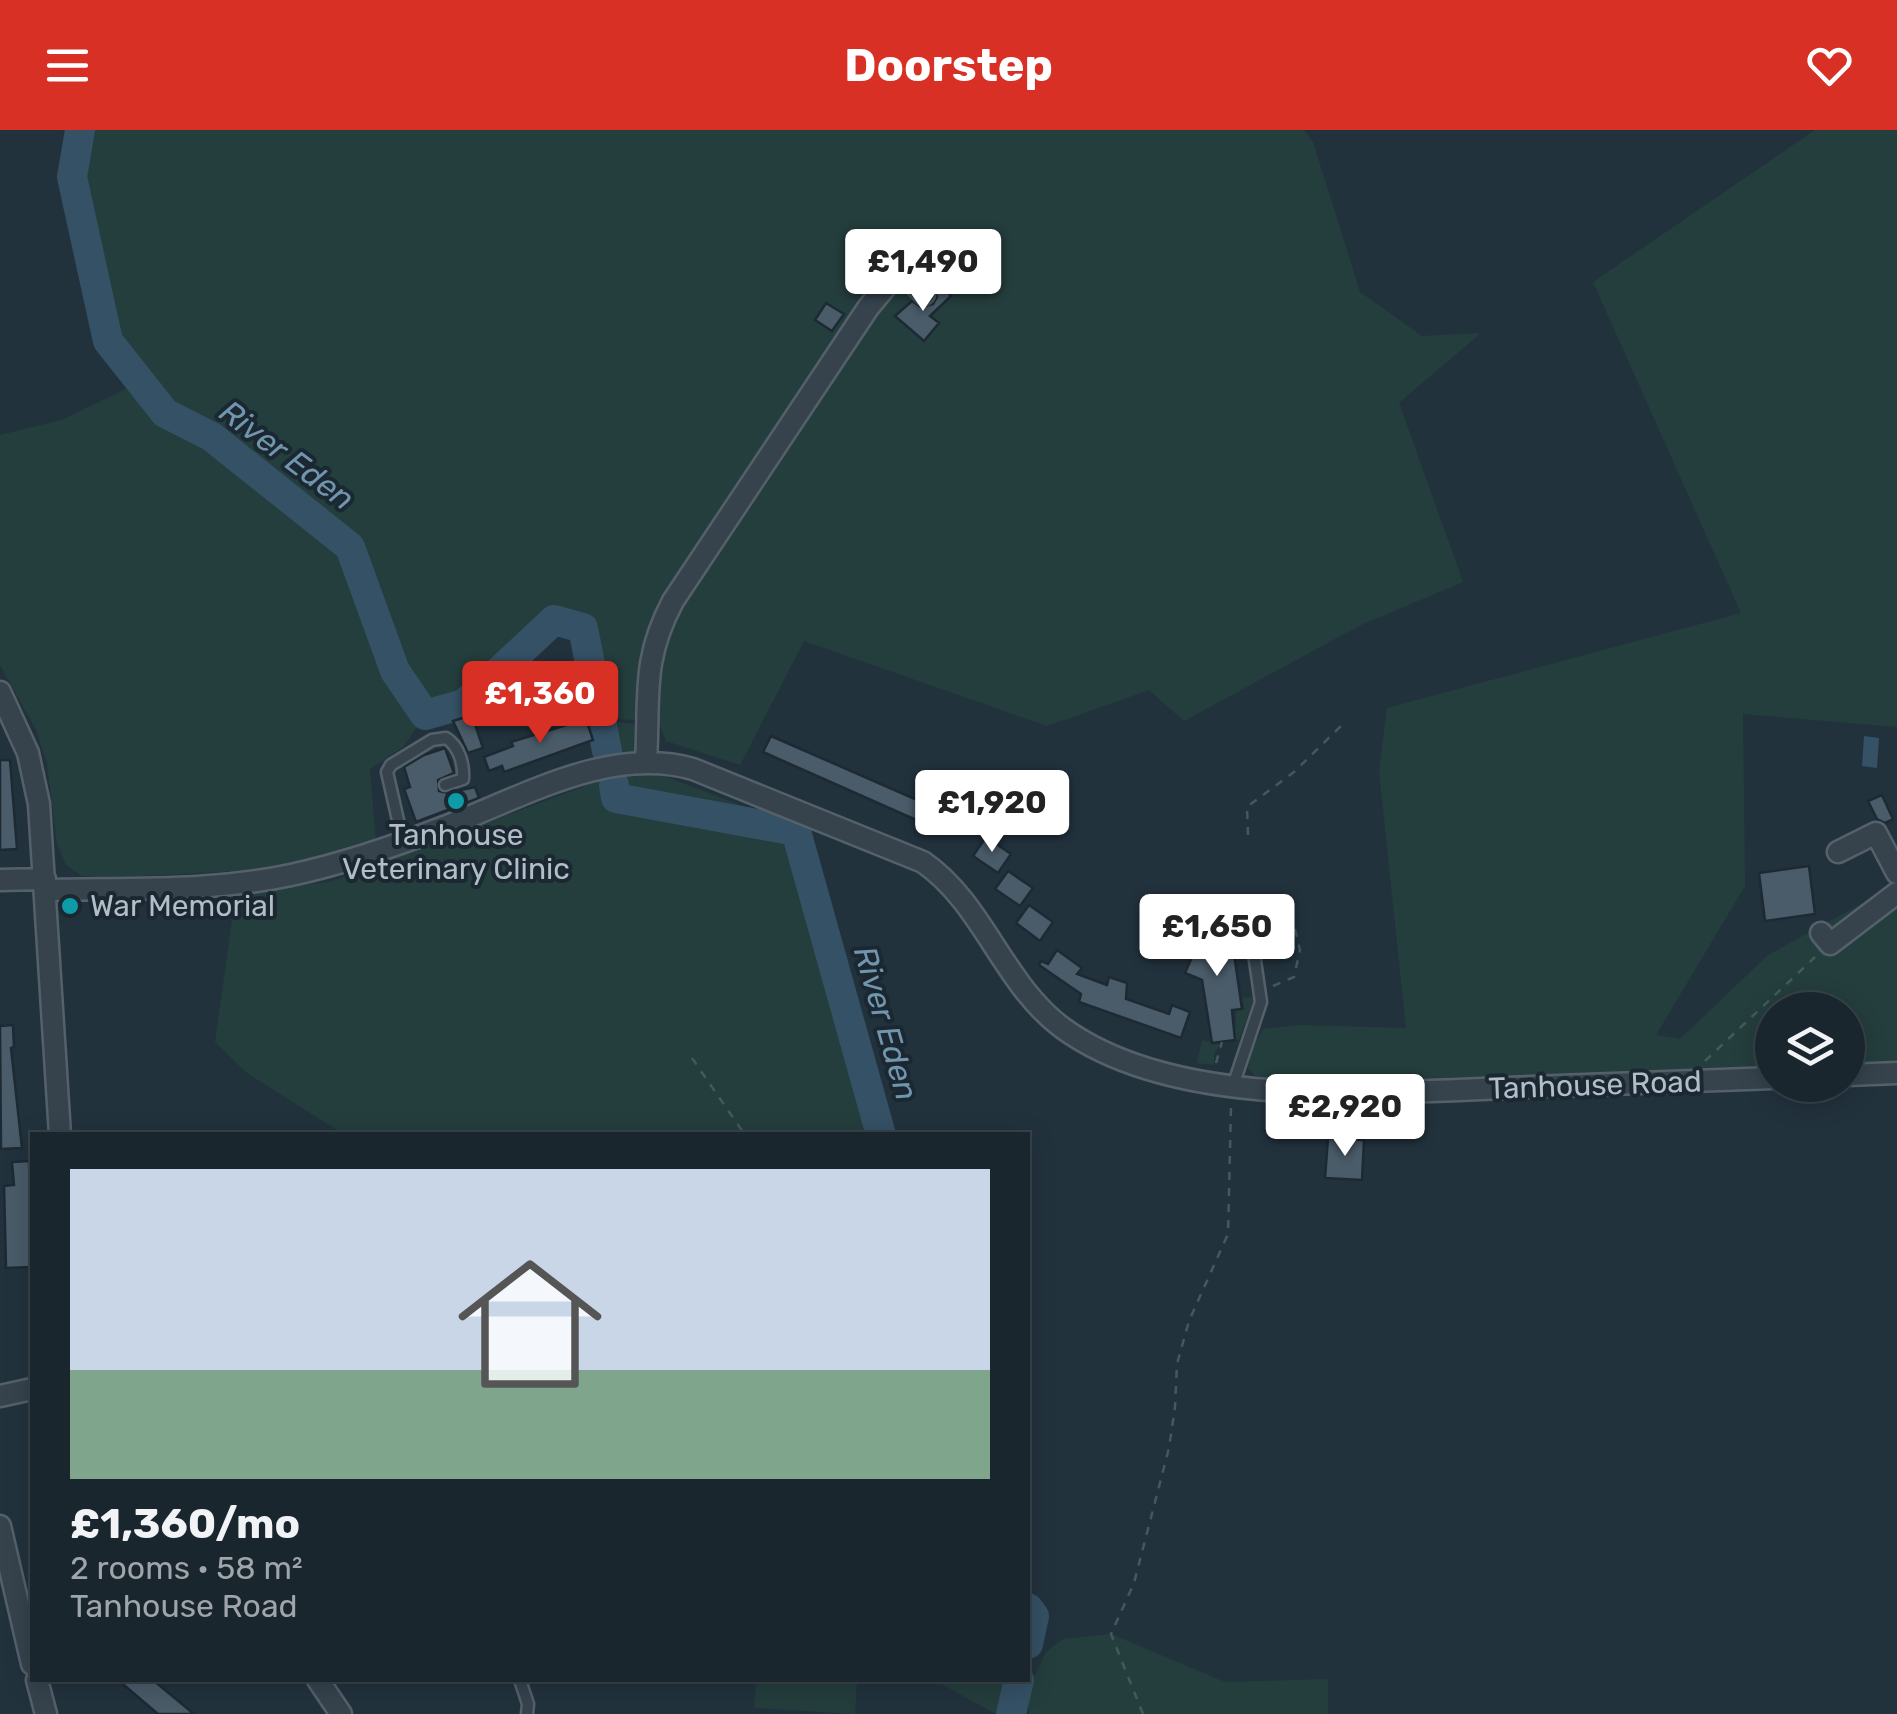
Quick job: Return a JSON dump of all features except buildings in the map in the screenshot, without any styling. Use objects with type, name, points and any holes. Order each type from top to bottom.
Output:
[{"type":"street","points":[[646,761],[649,671],[658,630],[673,601],[858,324],[905,263],[924,294]]},
{"type":"street","points":[[0,692],[35,774],[46,885],[60,1132]]},
{"type":"street","name":"Tanhouse Road","points":[[0,880],[46,885],[259,880],[318,868],[404,842],[539,788],[646,761],[693,769],[923,862],[949,884],[1041,1011],[1089,1044],[1148,1068],[1234,1085],[1378,1093],[1755,1079]]},
{"type":"street","points":[[1838,852],[1876,833],[1897,873]]},
{"type":"street","points":[[1826,938],[1897,894]]},
{"type":"street","points":[[1865,1074],[1897,1073]]},
{"type":"street","points":[[0,1396],[30,1389]]},
{"type":"street","points":[[0,1526],[30,1655]]},
{"type":"street","points":[[38,1682],[48,1712]]},
{"type":"street","points":[[319,1682],[341,1714]]},
{"type":"lane","points":[[404,842],[387,772],[391,765],[432,740],[446,738],[458,750],[464,771],[463,778],[445,786]]},
{"type":"lane","points":[[1234,1085],[1260,1011],[1250,919]]},
{"type":"lane","points":[[521,1682],[528,1704],[526,1714]]},
{"type":"path","points":[[1248,835],[1247,807],[1294,772],[1343,724]]},
{"type":"path","points":[[1260,991],[1294,978],[1300,950],[1295,929]]},
{"type":"path","points":[[1700,1065],[1826,938]]},
{"type":"path","points":[[1144,1714],[1110,1634],[1134,1583],[1169,1448],[1176,1406],[1176,1364],[1190,1320],[1228,1234],[1234,1085],[1215,1069],[1222,1042]]},
{"type":"path","points":[[692,1058],[742,1132]]},
{"type":"green space","points":[[80,130],[1304,130],[1313,142],[1360,292],[1422,336],[1481,333],[1399,403],[1463,582],[1359,626],[1184,721],[1149,690],[1047,726],[804,641],[740,765],[666,741],[658,721],[612,719],[599,697],[583,628],[542,632],[464,704],[425,715],[403,747],[370,769],[376,843],[311,863],[274,869],[82,876],[66,865],[57,844],[47,763],[36,730],[0,665],[0,435],[62,420],[140,382],[108,341],[72,177]]},
{"type":"green space","points":[[1815,130],[1897,130],[1897,727],[1743,714],[1745,886],[1656,1035],[1680,1039],[1768,955],[1897,884],[1897,1064],[1865,1065],[1865,992],[1755,992],[1755,1070],[1483,1083],[1312,1084],[1256,1076],[1248,1068],[1251,1050],[1263,1029],[1300,1025],[1406,1028],[1379,771],[1387,708],[1741,613],[1593,282]]},
{"type":"green space","points":[[596,719],[644,725],[645,749],[594,761]]},
{"type":"green space","points":[[659,774],[796,831],[880,1132],[340,1132],[247,1073],[215,1042],[236,892],[330,882],[601,780]]},
{"type":"green space","points":[[1255,997],[1239,1040],[1235,1039],[1236,1010],[1244,1009],[1242,998]]},
{"type":"green space","points":[[1202,1040],[1220,1044],[1214,1053],[1214,1065],[1197,1063]]},
{"type":"green space","points":[[1111,1634],[1225,1682],[1328,1679],[1328,1714],[1029,1714],[1027,1691],[1046,1652],[1063,1639]]},
{"type":"green space","points":[[756,1682],[857,1682],[855,1714],[754,1708]]},
{"type":"green space","points":[[938,1682],[1019,1682],[1011,1714],[996,1714]]},
{"type":"water","points":[[1864,736],[1879,738],[1877,768],[1862,766]]},
{"type":"waterway","name":"River Eden","points":[[80,130],[72,177],[108,341],[165,413],[212,437],[350,547],[395,671],[425,715],[464,704],[554,620],[583,628],[607,751]]},
{"type":"waterway","name":"River Eden","points":[[614,785],[616,798],[796,831],[880,1132]]},
{"type":"waterway","name":"River Eden","points":[[1030,1611],[1034,1616],[1030,1635]]},
{"type":"waterway","name":"River Eden","points":[[1011,1714],[1019,1682]]},
{"type":"place","name":"Tanhouse Veterinary Clinic","points":[[456,801]]},
{"type":"place","name":"War Memorial","points":[[70,906]]}]
